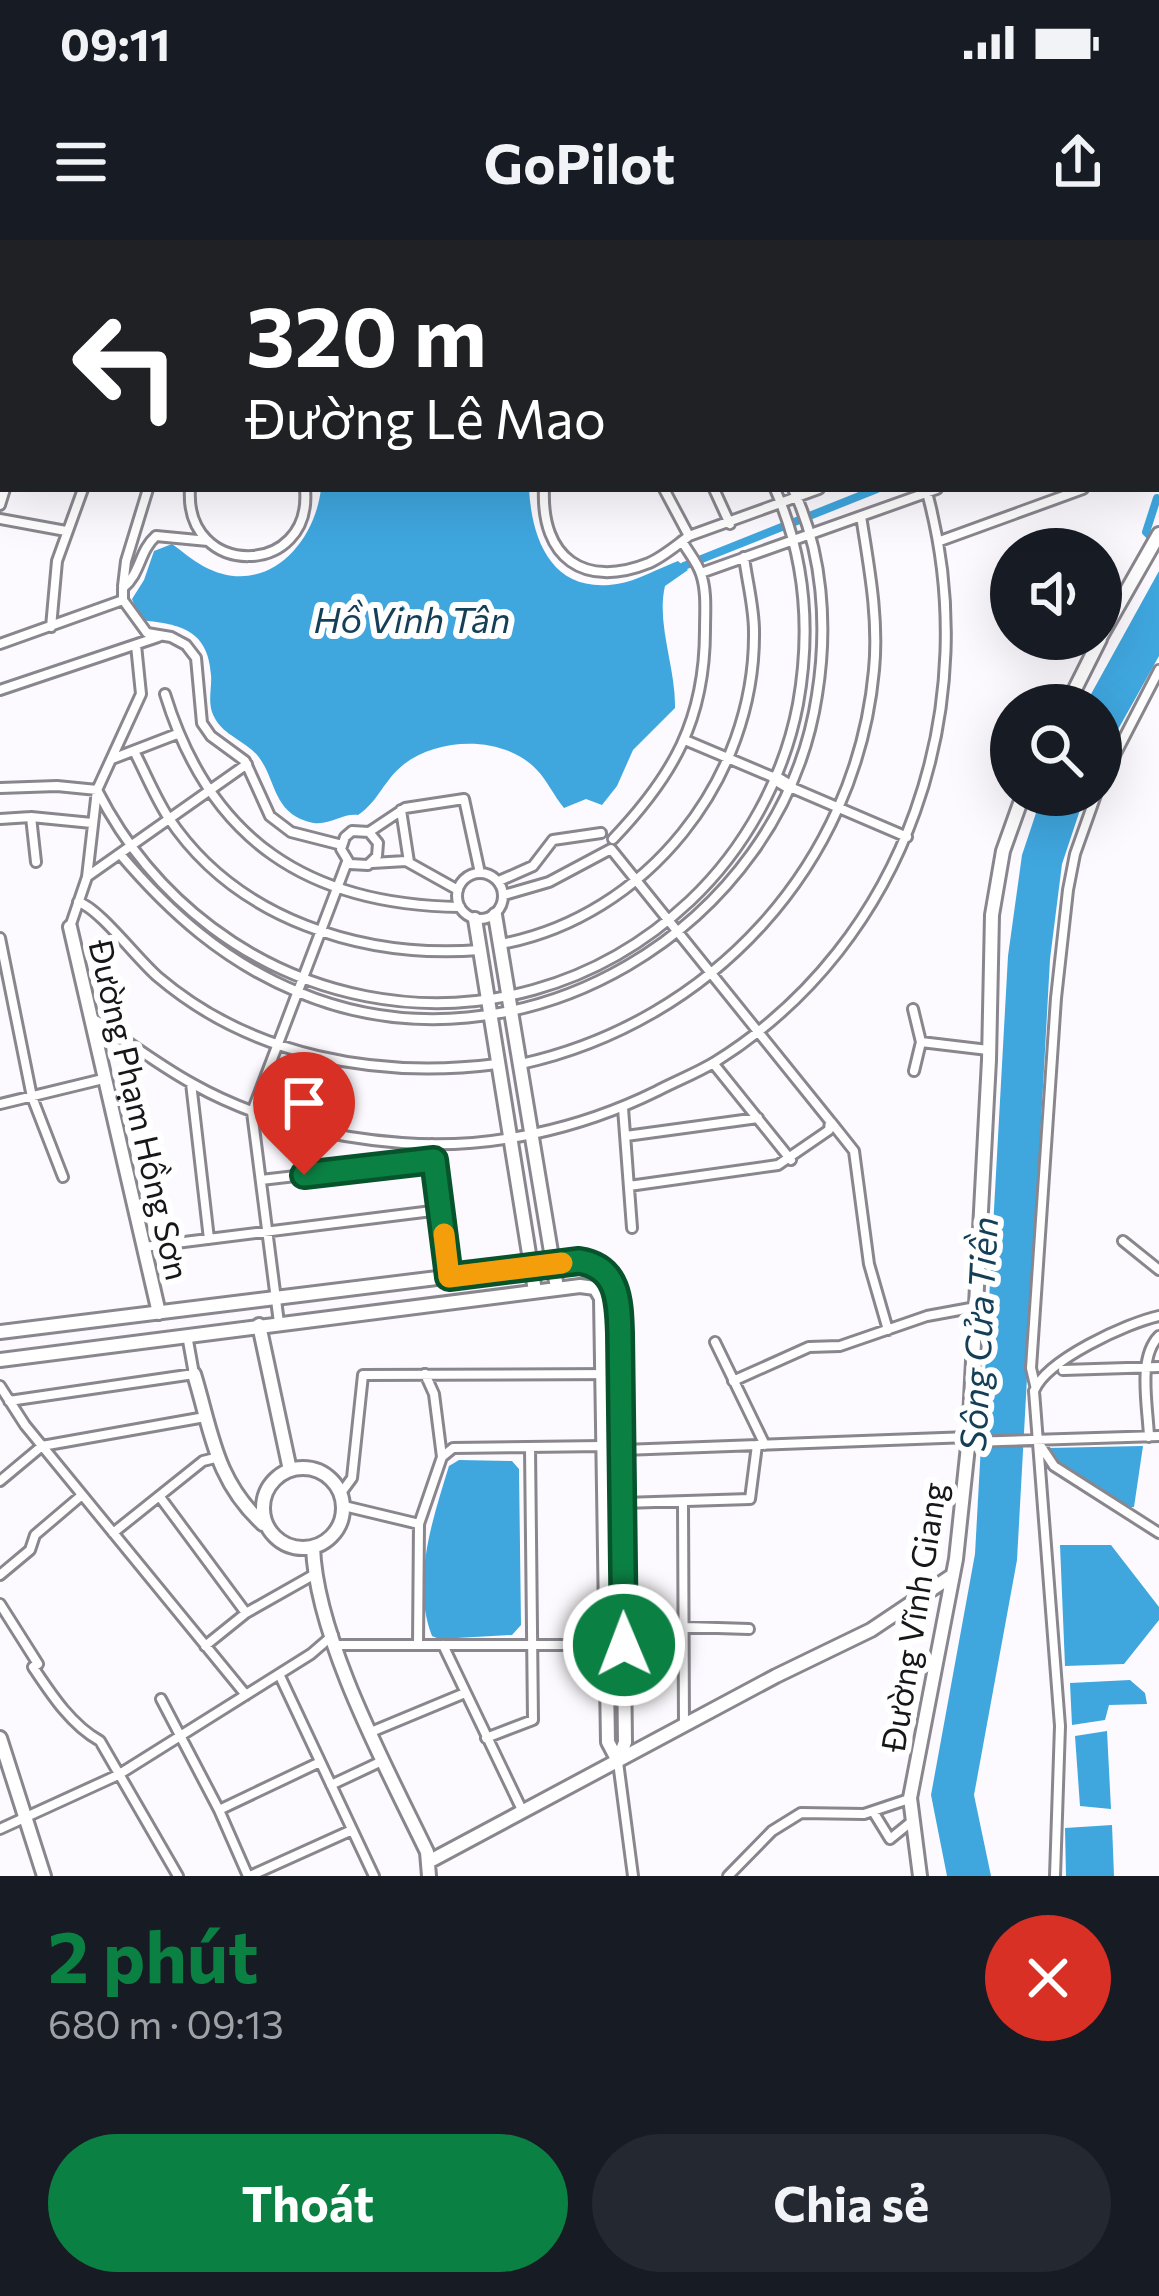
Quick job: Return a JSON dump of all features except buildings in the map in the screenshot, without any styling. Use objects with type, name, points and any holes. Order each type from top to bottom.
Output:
[{"type":"street","points":[[51,627],[57,561],[82,492]]},
{"type":"street","points":[[147,492],[126,561],[123,600],[147,633],[172,637],[187,645],[196,658],[202,723],[247,764],[270,816],[291,832],[341,845]]},
{"type":"street","points":[[190,492],[194,521],[208,541]]},
{"type":"street","points":[[123,588],[133,580],[155,536],[208,541],[237,556],[254,557],[278,549],[300,525],[305,492]]},
{"type":"street","points":[[120,854],[169,910],[215,948],[298,992],[364,1011],[418,1017],[558,1000],[620,972],[680,932],[744,866],[790,788],[813,719],[822,643],[820,590],[809,530],[797,498],[783,508],[686,543],[653,562],[625,570],[582,568],[563,558],[550,539],[543,517],[544,492]]},
{"type":"street","points":[[613,839],[652,798],[686,740],[701,694],[706,593],[665,492]]},
{"type":"street","points":[[715,492],[730,524]]},
{"type":"street","points":[[509,1003],[609,960],[670,919],[735,850],[775,778],[794,722],[805,644],[802,580],[776,492]]},
{"type":"street","points":[[700,570],[925,492]]},
{"type":"street","points":[[88,1015],[190,1083],[252,1112],[319,1130],[432,1144],[510,1138],[623,1108],[713,1063],[795,999],[839,950],[885,882],[907,837],[938,741],[946,692],[947,608],[930,492]]},
{"type":"street","points":[[940,541],[1075,492]]},
{"type":"street","points":[[520,1064],[577,1050],[634,1026],[712,974],[762,927],[784,898],[838,808],[863,740],[874,669],[874,591],[861,516]]},
{"type":"street","points":[[0,519],[66,531]]},
{"type":"street","points":[[1122,599],[1159,533]]},
{"type":"street","points":[[500,944],[582,919],[638,881],[684,832],[728,758],[745,706],[754,632],[744,557]]},
{"type":"street","points":[[0,644],[123,600]]},
{"type":"street","points":[[0,690],[158,637]]},
{"type":"street","points":[[805,644],[822,643]]},
{"type":"street","name":"Đường Phạm Hồng Sơn","points":[[136,645],[141,694],[97,790],[86,877],[70,927],[159,1313]]},
{"type":"street","points":[[1122,741],[1159,670]]},
{"type":"street","points":[[165,694],[177,734],[209,790],[226,813],[276,858],[338,890],[396,905],[460,907],[475,919],[535,1291]]},
{"type":"street","points":[[110,760],[177,734]]},
{"type":"street","points":[[686,740],[907,837]]},
{"type":"street","points":[[134,751],[169,819],[245,894],[321,934],[402,952],[480,950]]},
{"type":"street","points":[[86,877],[247,764]]},
{"type":"street","points":[[0,788],[97,790],[130,847],[165,889],[206,926],[253,957],[303,980],[392,1002],[489,1006]]},
{"type":"street","points":[[341,845],[352,831],[369,832],[400,810],[464,799],[480,872]]},
{"type":"street","points":[[400,810],[409,862]]},
{"type":"street","name":"Đường Vĩnh Giang","points":[[920,1876],[910,1798],[953,1575],[972,1440],[996,884],[1017,816]]},
{"type":"street","points":[[1054,1876],[1060,1726],[1031,1368],[1056,998],[1075,854],[1089,816]]},
{"type":"street","points":[[31,818],[36,862]]},
{"type":"street","points":[[0,820],[92,824]]},
{"type":"street","points":[[369,832],[378,847],[371,863]]},
{"type":"street","points":[[499,881],[533,866],[553,840],[601,833]]},
{"type":"street","points":[[279,1323],[252,1112],[338,890],[347,862],[341,845]]},
{"type":"street","points":[[504,895],[549,882],[608,848],[638,881],[854,1151],[868,1264],[888,1330]]},
{"type":"street","points":[[347,862],[359,867],[409,862],[458,890]]},
{"type":"street","points":[[460,907],[458,890],[465,878],[480,872],[499,881],[504,895],[495,915],[557,1288]]},
{"type":"street","points":[[78,902],[96,911],[127,950],[162,981],[234,1026],[278,1045],[390,1069],[426,1072],[498,1064]]},
{"type":"street","points":[[475,919],[495,915]]},
{"type":"street","points":[[0,938],[32,1097],[63,1177]]},
{"type":"street","points":[[914,1009],[921,1042],[914,1071]]},
{"type":"street","points":[[921,1042],[990,1050]]},
{"type":"street","points":[[713,1063],[791,1160]]},
{"type":"street","points":[[0,1104],[103,1079]]},
{"type":"street","points":[[190,1083],[209,1239]]},
{"type":"street","points":[[623,1108],[632,1228]]},
{"type":"street","points":[[626,1136],[758,1118]]},
{"type":"street","points":[[629,1186],[771,1167],[791,1160],[829,1130],[830,1121]]},
{"type":"street","points":[[432,1144],[449,1277]]},
{"type":"street","points":[[261,1180],[434,1160]]},
{"type":"street","points":[[142,1247],[440,1210]]},
{"type":"street","points":[[1123,1240],[1159,1270]]},
{"type":"street","points":[[0,1332],[574,1261],[601,1268],[614,1283],[619,1299],[625,1742],[618,1761]]},
{"type":"street","points":[[0,1360],[557,1288],[596,1288],[601,1298],[608,1742],[618,1761],[633,1876]]},
{"type":"street","points":[[733,1381],[809,1347],[840,1346],[936,1314],[976,1307]]},
{"type":"street","points":[[1035,1385],[1100,1339],[1159,1316]]},
{"type":"street","points":[[260,1325],[290,1470]]},
{"type":"street","points":[[188,1334],[215,1458],[230,1485],[288,1546],[313,1547],[336,1532],[352,1478],[363,1375],[621,1374]]},
{"type":"street","points":[[442,1457],[453,1448],[603,1446],[623,1450],[1154,1437],[1146,1368],[1149,1350],[1159,1336]]},
{"type":"street","points":[[623,1503],[752,1498],[761,1445],[715,1342]]},
{"type":"street","points":[[1063,1370],[1159,1367]]},
{"type":"street","points":[[9,1400],[194,1374]]},
{"type":"street","points":[[418,1645],[419,1524],[442,1457],[434,1394],[425,1374]]},
{"type":"street","points":[[0,1386],[42,1446],[246,1695]]},
{"type":"street","points":[[0,1481],[42,1446],[206,1417]]},
{"type":"street","points":[[1034,1440],[1054,1466],[1159,1533]]},
{"type":"street","points":[[486,1738],[532,1720],[530,1447]]},
{"type":"street","points":[[113,1533],[203,1461],[215,1458]]},
{"type":"street","points":[[268,1529],[266,1492],[273,1481],[290,1470],[310,1468],[323,1472],[342,1500],[419,1524]]},
{"type":"street","points":[[0,1574],[29,1550],[35,1535],[82,1495]]},
{"type":"street","points":[[160,1497],[246,1613]]},
{"type":"street","points":[[682,1504],[684,1728]]},
{"type":"street","points":[[313,1547],[334,1640],[429,1869],[618,1761],[871,1630],[953,1575]]},
{"type":"street","points":[[205,1646],[246,1613],[316,1573]]},
{"type":"street","points":[[0,1604],[50,1691],[84,1732],[100,1741],[178,1876]]},
{"type":"street","points":[[624,1625],[749,1630]]},
{"type":"street","points":[[0,1829],[118,1774],[334,1640],[624,1645]]},
{"type":"street","points":[[442,1645],[524,1814]]},
{"type":"street","points":[[279,1674],[374,1876]]},
{"type":"street","points":[[371,1732],[465,1693]]},
{"type":"street","points":[[161,1699],[249,1876],[352,1830]]},
{"type":"street","points":[[0,1738],[44,1876]]},
{"type":"street","points":[[331,1785],[383,1760]]},
{"type":"street","points":[[219,1810],[320,1762]]},
{"type":"street","points":[[728,1876],[794,1816],[874,1813],[910,1798]]},
{"type":"street","points":[[874,1813],[890,1839],[913,1821]]},
{"type":"water","name":"Hồ Vinh Tân","points":[[320,492],[529,492],[541,545],[562,572],[577,581],[617,584],[678,561],[688,570],[665,586],[663,601],[675,708],[633,750],[617,786],[602,805],[586,799],[564,808],[540,773],[522,758],[489,745],[470,744],[417,756],[396,771],[358,815],[314,823],[285,808],[260,759],[215,719],[204,647],[188,631],[140,620],[132,599],[154,551],[172,544],[203,566],[225,575],[246,576],[282,562],[308,530]]},
{"type":"water","points":[[1159,571],[1159,656],[1122,722],[1122,684],[1097,684],[1110,660],[1122,660],[1122,638]]},
{"type":"water","points":[[1035,816],[1078,816],[1062,864],[1050,959],[1017,1560],[974,1795],[991,1876],[947,1876],[931,1795],[975,1554],[1008,956],[1022,855]]},
{"type":"water","points":[[1143,1446],[1134,1507],[1126,1507],[1056,1464],[1047,1448]]},
{"type":"water","points":[[459,1460],[512,1461],[519,1469],[521,1625],[512,1635],[432,1636],[424,1594],[427,1550],[449,1466]]},
{"type":"water","points":[[1060,1545],[1111,1545],[1159,1607],[1159,1620],[1124,1664],[1065,1666]]},
{"type":"water","points":[[1130,1680],[1145,1693],[1147,1704],[1109,1705],[1105,1720],[1072,1725],[1070,1683]]},
{"type":"water","points":[[1107,1731],[1111,1809],[1080,1806],[1075,1736]]},
{"type":"water","points":[[1112,1825],[1114,1876],[1066,1876],[1065,1828]]},
{"type":"waterway","points":[[684,566],[869,492]]},
{"type":"waterway","points":[[1153,539],[1146,532],[1157,498]]},
{"type":"slow traffic","points":[[444,1234],[449,1277],[562,1263]]},
{"type":"route","points":[[304,1175],[434,1160],[449,1277],[579,1261],[596,1265],[610,1278],[619,1299],[624,1645]]},
{"type":"water label","name":"Sông Cửa Tiền","points":[[979,1334]]}]
